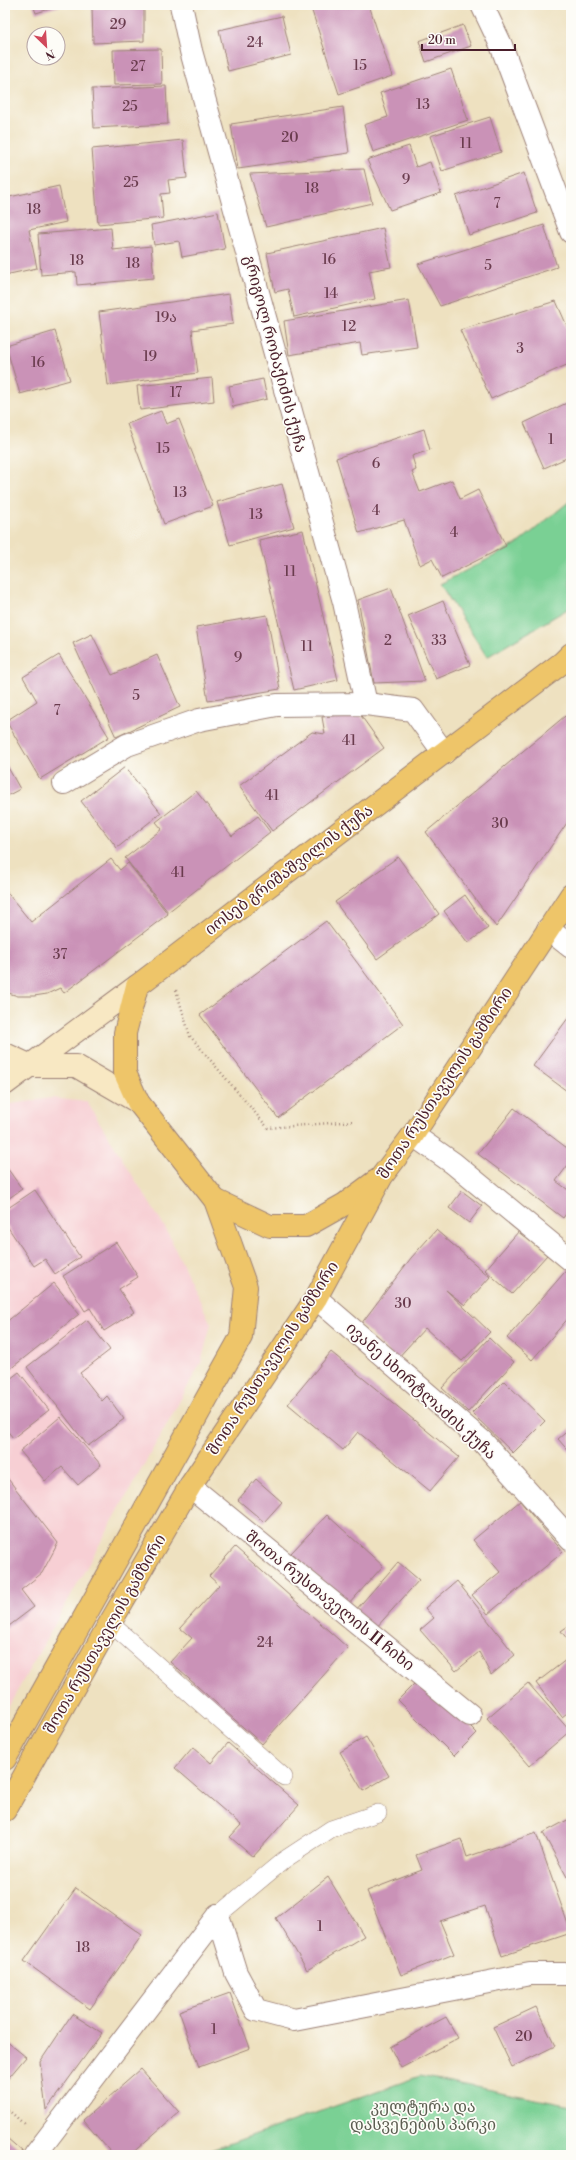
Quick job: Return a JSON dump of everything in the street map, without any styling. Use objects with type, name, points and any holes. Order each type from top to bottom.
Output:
[{"type":"main road","name":"იოსებ გრიშაშვილის ქუჩა","points":[[5,1084],[31,1066],[568,660]]},
{"type":"main road","name":"შოთა რუსთაველის გამზირი","points":[[5,1810],[110,1623],[190,1486],[316,1298],[382,1176],[413,1135],[571,896]]},
{"type":"main road","points":[[137,986],[125,1033],[125,1073],[138,1102],[215,1200],[270,1226],[306,1226],[345,1204],[382,1176]]},
{"type":"main road","points":[[5,1054],[31,1066],[76,1066],[138,1102]]},
{"type":"main road","name":"შოთა რუსთაველის გამზირი","points":[[5,1759],[241,1337],[246,1287],[215,1200]]},
{"type":"street","name":"გრიგოლ რობაქიძის ქუჩა","points":[[181,5],[191,51],[344,602],[366,704]]},
{"type":"street","points":[[482,5],[501,45],[571,232]]},
{"type":"street","points":[[64,783],[127,745],[199,720],[277,705],[366,704],[413,710],[444,753]]},
{"type":"street","points":[[548,929],[571,947]]},
{"type":"street","points":[[413,1135],[453,1164],[571,1260]]},
{"type":"street","name":"ივანე სხირტლაძის ქუჩა","points":[[316,1298],[482,1441],[571,1540]]},
{"type":"street","name":"შოთა რუსთაველის II ჩიხი","points":[[190,1486],[470,1715]]},
{"type":"street","points":[[218,1915],[236,1973],[256,2010],[294,2020],[530,1974],[571,1974]]},
{"type":"street","points":[[35,2155],[218,1915]]},
{"type":"lane","points":[[110,1623],[284,1777]]},
{"type":"lane","points":[[218,1915],[284,1860],[331,1829],[378,1813]]},
{"type":"path","points":[[175,989],[190,1036],[268,1128],[355,1121]]},
{"type":"shaded area","points":[[51,1098],[87,1102],[167,1231],[211,1324],[201,1363],[5,1713],[5,1105]]},
{"type":"green space","points":[[571,500],[571,607],[487,657],[440,584],[517,544]]},
{"type":"green space","name":"კულტურა და დასვენების პარკი","points":[[420,2076],[571,2106],[571,2155],[197,2155]]},
{"type":"building","points":[[33,5],[63,5],[36,13]]},
{"type":"building","points":[[310,5],[369,5],[392,76],[339,94]]},
{"type":"building","points":[[144,7],[144,41],[93,43],[92,8]]},
{"type":"building","points":[[282,16],[291,55],[228,71],[219,30]]},
{"type":"building","points":[[463,25],[471,46],[426,62],[419,41]]},
{"type":"building","points":[[161,49],[162,84],[114,85],[113,50]]},
{"type":"building","points":[[451,69],[468,120],[373,152],[364,125],[388,117],[380,93]]},
{"type":"building","points":[[166,86],[168,124],[94,128],[92,89]]},
{"type":"building","points":[[343,107],[349,153],[238,169],[231,124]]},
{"type":"building","points":[[490,117],[501,152],[442,171],[430,136]]},
{"type":"building","points":[[183,140],[187,178],[168,180],[170,193],[161,194],[163,218],[98,224],[92,149]]},
{"type":"building","points":[[409,146],[416,167],[430,162],[441,193],[390,210],[367,160]]},
{"type":"building","points":[[364,169],[372,203],[266,227],[250,174]]},
{"type":"building","points":[[524,173],[537,213],[469,235],[456,196]]},
{"type":"building","points":[[59,186],[66,222],[29,230],[37,268],[5,275],[5,198]]},
{"type":"building","points":[[218,212],[225,249],[182,257],[179,241],[154,245],[151,225]]},
{"type":"building","points":[[544,225],[557,267],[440,306],[418,264]]},
{"type":"building","points":[[111,228],[113,250],[151,246],[154,278],[77,285],[76,272],[41,275],[38,234]]},
{"type":"building","points":[[383,228],[391,267],[369,271],[375,299],[294,317],[288,289],[275,292],[267,253]]},
{"type":"building","points":[[229,294],[233,324],[192,330],[198,373],[108,385],[99,312]]},
{"type":"building","points":[[409,300],[417,347],[362,355],[360,343],[289,355],[284,321]]},
{"type":"building","points":[[556,301],[571,335],[571,363],[491,399],[460,330]]},
{"type":"building","points":[[55,331],[70,380],[20,394],[6,346]]},
{"type":"building","points":[[212,378],[214,401],[140,410],[137,386]]},
{"type":"building","points":[[263,379],[267,399],[233,407],[229,386]]},
{"type":"building","points":[[571,401],[571,456],[544,468],[524,423]]},
{"type":"building","points":[[161,411],[166,424],[179,419],[213,506],[164,524],[127,424]]},
{"type":"building","points":[[424,429],[430,450],[412,456],[416,470],[412,472],[420,492],[452,480],[460,499],[478,490],[506,546],[442,578],[432,559],[420,565],[404,520],[359,533],[336,458]]},
{"type":"building","points":[[282,484],[294,527],[230,545],[217,502]]},
{"type":"building","points":[[303,530],[338,680],[294,690],[259,540]]},
{"type":"building","points":[[391,588],[425,681],[374,683],[358,600]]},
{"type":"building","points":[[443,601],[470,665],[436,679],[408,616]]},
{"type":"building","points":[[267,615],[280,689],[208,701],[196,627]]},
{"type":"building","points":[[92,634],[112,675],[157,655],[180,707],[116,737],[73,643]]},
{"type":"building","points":[[59,655],[109,737],[40,779],[6,721],[37,701],[23,677]]},
{"type":"building","points":[[359,713],[384,748],[272,831],[239,786],[312,732],[325,734],[322,717]]},
{"type":"building","points":[[565,716],[571,725],[571,817],[496,927],[426,832]]},
{"type":"building","points":[[5,762],[20,789],[5,797]]},
{"type":"building","points":[[125,767],[161,813],[117,848],[81,801]]},
{"type":"building","points":[[196,791],[232,836],[258,816],[270,832],[168,912],[125,858],[162,829],[156,822]]},
{"type":"building","points":[[398,857],[439,914],[377,959],[335,902]]},
{"type":"building","points":[[111,859],[120,870],[128,863],[168,914],[64,993],[60,988],[47,994],[34,996],[18,996],[5,992],[5,890],[31,922]]},
{"type":"building","points":[[465,895],[488,928],[468,943],[444,911]]},
{"type":"building","points":[[326,921],[403,1024],[278,1118],[200,1015]]},
{"type":"building","points":[[571,1014],[571,1094],[533,1066]]},
{"type":"building","points":[[514,1108],[571,1151],[571,1161],[556,1181],[571,1192],[571,1207],[563,1218],[478,1154]]},
{"type":"building","points":[[5,1165],[22,1189],[5,1201]]},
{"type":"building","points":[[35,1190],[80,1257],[55,1274],[45,1259],[34,1266],[5,1223],[5,1210]]},
{"type":"building","points":[[462,1191],[482,1206],[469,1223],[449,1208]]},
{"type":"building","points":[[436,1230],[490,1277],[465,1305],[446,1290],[490,1332],[462,1361],[425,1328],[396,1360],[361,1324],[411,1258]]},
{"type":"building","points":[[519,1231],[547,1255],[512,1294],[485,1270]]},
{"type":"building","points":[[116,1242],[138,1277],[119,1289],[134,1312],[104,1331],[90,1308],[85,1311],[63,1276]]},
{"type":"building","points":[[571,1265],[571,1315],[532,1360],[507,1338]]},
{"type":"building","points":[[54,1283],[79,1314],[9,1370],[5,1365],[5,1323]]},
{"type":"building","points":[[87,1320],[110,1350],[80,1373],[102,1401],[107,1396],[124,1419],[88,1446],[27,1367]]},
{"type":"building","points":[[489,1338],[514,1362],[468,1412],[442,1388]]},
{"type":"building","points":[[331,1352],[459,1457],[430,1491],[358,1432],[343,1450],[288,1404]]},
{"type":"building","points":[[19,1372],[49,1410],[13,1438],[5,1428],[5,1383]]},
{"type":"building","points":[[504,1381],[545,1421],[513,1453],[472,1413]]},
{"type":"building","points":[[60,1417],[101,1465],[78,1485],[62,1467],[45,1481],[20,1451]]},
{"type":"building","points":[[571,1428],[571,1454],[558,1439]]},
{"type":"building","points":[[5,1475],[58,1543],[42,1573],[21,1590],[34,1607],[5,1629]]},
{"type":"building","points":[[256,1479],[282,1502],[264,1522],[238,1500]]},
{"type":"building","points":[[520,1501],[563,1552],[488,1614],[472,1595],[500,1572],[473,1540]]},
{"type":"building","points":[[327,1515],[383,1566],[348,1605],[291,1553]]},
{"type":"building","points":[[235,1547],[348,1648],[262,1744],[170,1662],[192,1638],[180,1628],[219,1585],[209,1576]]},
{"type":"building","points":[[398,1562],[419,1580],[375,1629],[355,1611]]},
{"type":"building","points":[[457,1581],[515,1655],[491,1675],[479,1652],[456,1671],[420,1630],[434,1618],[425,1608]]},
{"type":"building","points":[[571,1624],[571,1644],[561,1631]]},
{"type":"building","points":[[571,1656],[571,1710],[562,1717],[536,1683]]},
{"type":"building","points":[[421,1677],[477,1733],[454,1756],[398,1700]]},
{"type":"building","points":[[528,1683],[570,1731],[529,1766],[487,1718]]},
{"type":"building","points":[[366,1737],[389,1776],[363,1791],[340,1752]]},
{"type":"building","points":[[228,1743],[299,1805],[253,1857],[230,1837],[241,1825],[175,1768],[193,1747],[211,1763]]},
{"type":"building","points":[[571,1818],[571,1874],[567,1877],[543,1833]]},
{"type":"building","points":[[536,1833],[571,1933],[502,1956],[485,1906],[440,1921],[454,1954],[401,1975],[367,1891],[422,1870],[416,1855],[461,1839],[467,1857]]},
{"type":"building","points":[[328,1877],[364,1936],[307,1970],[276,1918]]},
{"type":"building","points":[[76,1888],[142,1935],[90,2009],[24,1961]]},
{"type":"building","points":[[230,1993],[250,2048],[199,2067],[179,2011]]},
{"type":"building","points":[[536,2007],[555,2046],[512,2067],[493,2027]]},
{"type":"building","points":[[72,2014],[102,2033],[46,2110],[40,2062]]},
{"type":"building","points":[[446,2017],[458,2038],[401,2068],[390,2047]]},
{"type":"building","points":[[5,2040],[26,2057],[5,2082]]},
{"type":"building","points":[[141,2069],[179,2112],[130,2155],[113,2155],[83,2120]]},
{"type":"building","points":[[7,2138],[23,2152],[20,2155],[5,2155],[5,2140]]}]
